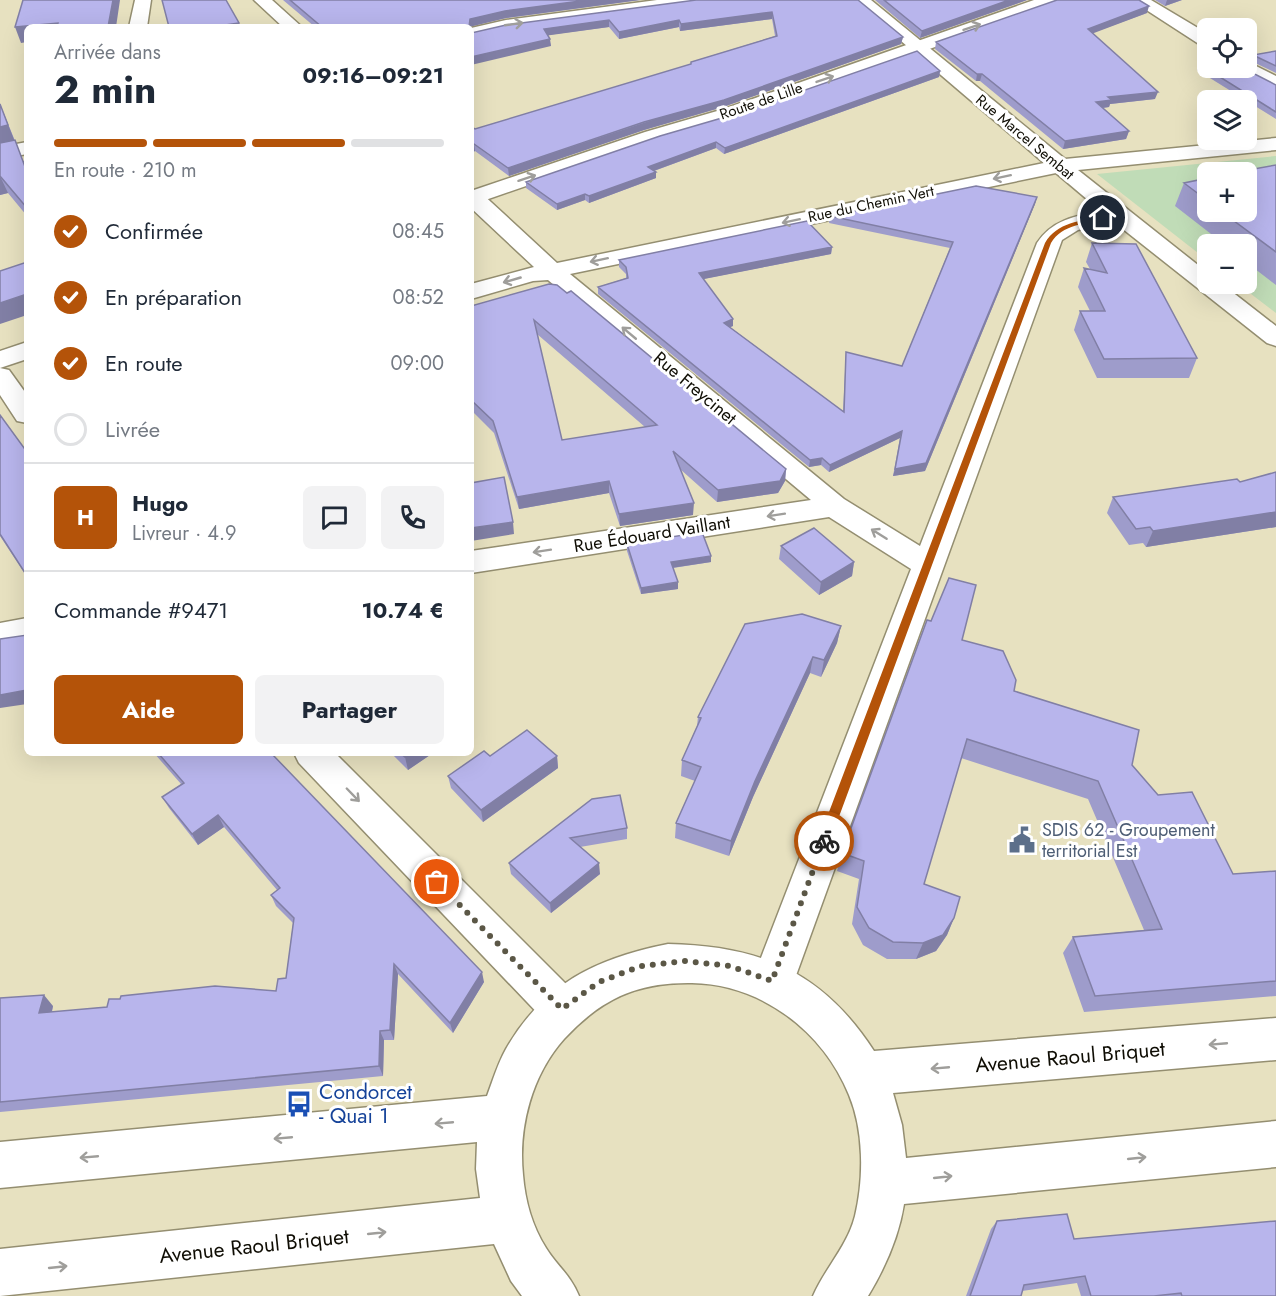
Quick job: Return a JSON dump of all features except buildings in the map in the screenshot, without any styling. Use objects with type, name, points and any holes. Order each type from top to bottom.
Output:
[{"type":"street","points":[[139,24],[143,0]]},
{"type":"street","points":[[262,0],[290,24]]},
{"type":"street","points":[[474,32],[506,25],[695,0]]},
{"type":"street","name":"Rue Marcel Sembat","points":[[861,0],[1059,166],[1276,338]]},
{"type":"street","name":"Route de Lille","points":[[911,42],[919,28],[1009,0]]},
{"type":"street","name":"Route de Lille","points":[[474,193],[731,113],[911,42],[1050,0]]},
{"type":"street","points":[[1139,0],[1197,35]]},
{"type":"street","points":[[1257,73],[1276,84]]},
{"type":"street","name":"Rue du Chemin Vert","points":[[474,290],[578,264],[1059,166],[1276,144]]},
{"type":"street","points":[[0,153],[24,149]]},
{"type":"street","name":"Rue Freycinet","points":[[474,197],[553,272],[834,506],[928,565]]},
{"type":"street","points":[[772,981],[1048,243],[1052,235],[1063,227],[1118,214]]},
{"type":"street","points":[[0,341],[24,333]]},
{"type":"street","points":[[0,360],[24,351]]},
{"type":"street","points":[[0,376],[24,411]]},
{"type":"street","name":"Rue Édouard Vaillant","points":[[474,562],[834,506]]},
{"type":"street","points":[[0,634],[24,630]]},
{"type":"street","points":[[315,756],[562,1009]]},
{"type":"street","points":[[554,1296],[529,1265],[509,1219],[501,1186],[499,1163],[502,1117],[515,1076],[536,1039],[562,1009],[599,982],[641,966],[685,961],[730,966],[772,981],[808,1005],[839,1036],[864,1074],[877,1108],[885,1183],[875,1233],[853,1279],[838,1296]]},
{"type":"street","name":"Avenue Raoul Briquet","points":[[864,1074],[1276,1039]]},
{"type":"street","points":[[0,1165],[502,1117]]},
{"type":"street","points":[[885,1183],[1276,1144]]},
{"type":"street","name":"Avenue Raoul Briquet","points":[[0,1273],[509,1219]]},
{"type":"green space","points":[[1276,156],[1276,313],[1251,294],[1257,294],[1257,234],[1197,234],[1197,252],[1097,174],[1197,164],[1197,222],[1257,222],[1257,162],[1216,162]]},
{"type":"way so far","points":[[437,882],[562,1009],[599,982],[641,966],[685,961],[730,966],[772,981],[824,841]]},
{"type":"place","name":"SDIS 62 - Groupement territorial Est","points":[[1022,840]]},
{"type":"place","name":"Condorcet - Quai 1","points":[[299,1104]]},
{"type":"route","points":[[824,841],[1048,243],[1052,235],[1063,227],[1103,218]]}]
